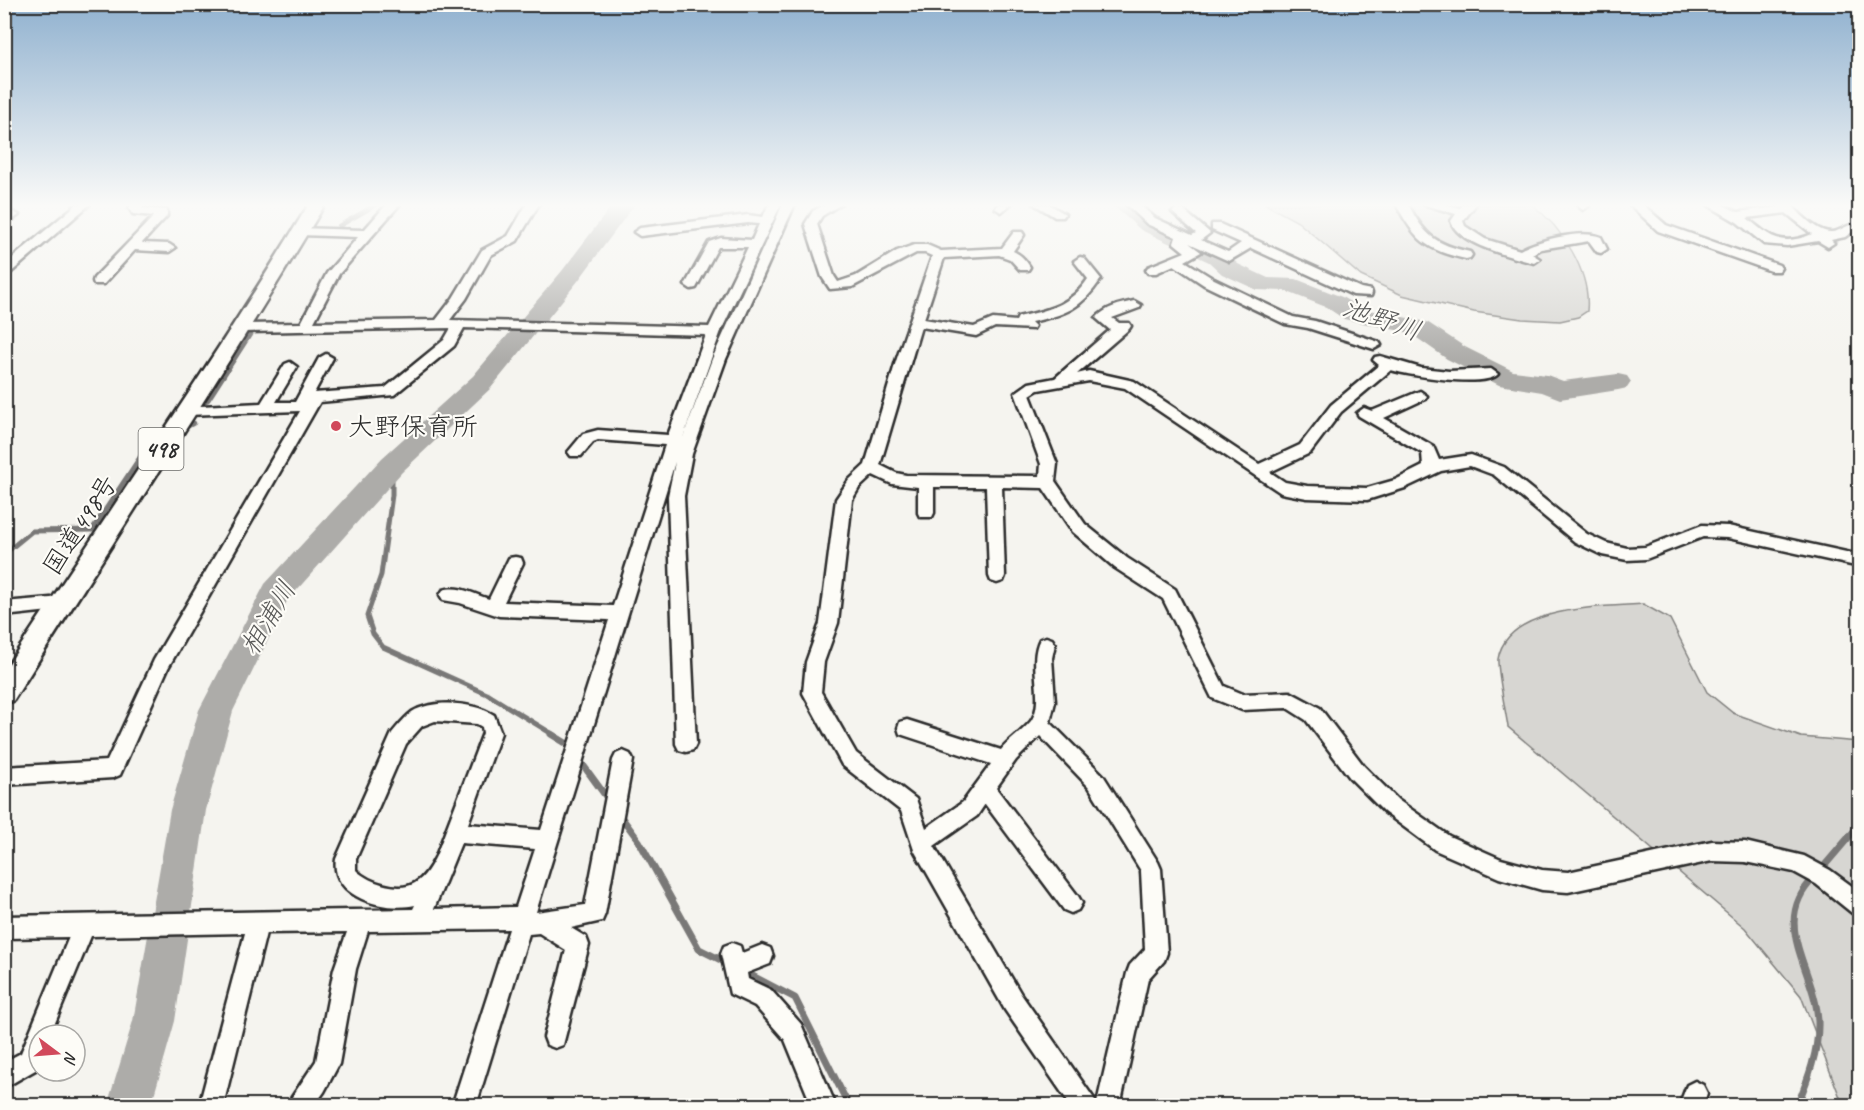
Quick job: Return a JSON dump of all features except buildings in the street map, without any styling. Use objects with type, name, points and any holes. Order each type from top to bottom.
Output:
[{"type":"highway","name":"国道498号","points":[[4,693],[287,256]]},
{"type":"street","points":[[4,272],[23,256]]},
{"type":"street","points":[[99,281],[122,256]]},
{"type":"street","points":[[305,327],[333,273],[348,256]]},
{"type":"street","points":[[440,324],[484,256]]},
{"type":"street","points":[[692,285],[707,256]]},
{"type":"street","points":[[464,1106],[528,922],[547,840],[674,441],[714,331],[749,256]]},
{"type":"street","points":[[686,744],[676,496],[682,465],[719,360],[766,256]]},
{"type":"street","points":[[821,256],[828,277],[835,286],[847,287],[899,256]]},
{"type":"street","points":[[886,262],[882,260],[890,256]]},
{"type":"street","points":[[939,256],[872,467],[854,484],[843,499],[830,623],[815,662],[812,693],[849,759],[909,805],[921,843],[1013,1002],[1086,1106]]},
{"type":"street","points":[[1013,256],[1024,267]]},
{"type":"street","points":[[1152,270],[1186,256]]},
{"type":"street","points":[[1278,256],[1358,292],[1366,293]]},
{"type":"street","points":[[1524,256],[1534,259]]},
{"type":"street","points":[[1737,256],[1775,268]]},
{"type":"street","points":[[1751,260],[1753,256]]},
{"type":"street","points":[[1175,260],[1209,282],[1290,321],[1310,324],[1374,345]]},
{"type":"street","points":[[917,322],[976,332],[993,323],[1018,327],[1023,320],[1066,309],[1085,296],[1095,279],[1080,261]]},
{"type":"street","points":[[1058,381],[1087,360],[1102,343],[1121,328],[1103,318],[1114,311],[1134,305]]},
{"type":"street","points":[[186,410],[304,406],[315,398],[389,392],[449,343],[460,324]]},
{"type":"street","points":[[242,328],[481,324],[714,331]]},
{"type":"street","points":[[4,776],[113,769],[160,664],[304,406],[326,358]]},
{"type":"street","points":[[1258,471],[1311,444],[1321,426],[1384,362],[1408,371],[1452,376],[1491,374]]},
{"type":"street","points":[[265,408],[290,366]]},
{"type":"street","points":[[1860,561],[1728,532],[1702,531],[1646,553],[1627,554],[1602,549],[1581,538],[1499,471],[1471,460],[1431,469],[1400,484],[1367,494],[1307,492],[1281,487],[1129,384],[1089,376],[1034,386],[1023,393],[1049,464],[1047,482],[1078,528],[1121,563],[1169,594],[1218,692],[1242,702],[1290,700],[1313,714],[1365,780],[1391,806],[1442,843],[1498,868],[1542,880],[1568,882],[1713,851],[1745,852],[1797,863],[1823,877],[1860,906]]},
{"type":"street","points":[[1420,396],[1369,415],[1428,450],[1431,469]]},
{"type":"street","points":[[576,452],[588,438],[598,435],[674,441]]},
{"type":"street","points":[[872,467],[892,478],[926,481],[1047,482]]},
{"type":"street","points":[[926,481],[926,513]]},
{"type":"street","points":[[994,482],[997,576]]},
{"type":"street","points":[[493,607],[515,563]]},
{"type":"street","points":[[449,595],[493,607],[618,613]]},
{"type":"street","points":[[4,609],[62,604]]},
{"type":"street","points":[[921,843],[970,809],[1004,760],[1040,724],[1046,702],[1043,658],[1046,644]]},
{"type":"street","points":[[419,920],[455,833],[492,733],[490,724],[482,717],[434,713],[422,716],[408,726],[399,739],[346,859],[345,871],[349,880],[390,897],[418,893],[437,876]]},
{"type":"street","points":[[1040,724],[1096,782],[1152,869],[1156,952],[1138,973],[1108,1106]]},
{"type":"street","points":[[907,728],[1004,760]]},
{"type":"street","points":[[4,927],[419,920],[528,922],[594,914],[623,760]]},
{"type":"street","points":[[985,788],[1071,903]]},
{"type":"street","points":[[455,833],[547,840]]},
{"type":"street","points":[[298,1106],[316,1084],[327,1064],[345,969],[361,921]]},
{"type":"street","points":[[528,922],[578,945],[555,1037]]},
{"type":"street","points":[[211,1106],[255,923]]},
{"type":"street","points":[[44,1023],[61,978],[87,926]]},
{"type":"street","points":[[762,956],[733,960],[738,986],[764,998],[793,1032],[824,1106]]},
{"type":"street","points":[[4,1076],[27,1062]]},
{"type":"shaded area","points":[[1337,256],[1574,256],[1584,281],[1587,311],[1578,317],[1560,321],[1522,319],[1474,312],[1402,295],[1361,276]]},
{"type":"shaded area","points":[[1643,604],[1670,619],[1707,692],[1733,713],[1801,737],[1859,742],[1859,1105],[1843,1105],[1801,996],[1745,928],[1508,727],[1498,659],[1505,641],[1519,628],[1559,612],[1582,608]]},
{"type":"waterway","name":"相浦川","points":[[129,1106],[154,1021],[188,810],[216,710],[276,593],[392,465],[482,382],[585,256]]},
{"type":"waterway","name":"池野川","points":[[1214,256],[1230,269],[1265,285],[1288,284],[1334,302],[1353,314],[1418,327],[1456,353],[1508,379],[1547,384],[1560,390],[1618,382]]},
{"type":"waterway","points":[[205,401],[208,400],[251,333]]},
{"type":"waterway","points":[[183,429],[194,423]]},
{"type":"waterway","points":[[4,554],[32,531],[92,530],[145,450],[159,442]]},
{"type":"waterway","points":[[392,465],[392,495],[381,575],[367,616],[373,634],[383,647],[487,694],[554,735]]},
{"type":"waterway","points":[[551,734],[569,745],[573,751]]},
{"type":"waterway","points":[[578,758],[610,802]]},
{"type":"waterway","points":[[619,814],[639,841],[699,949],[727,963]]},
{"type":"waterway","points":[[1820,871],[1860,824]]},
{"type":"waterway","points":[[1797,1106],[1815,1054],[1818,1021],[1810,983],[1798,947],[1795,912],[1801,895],[1814,878]]},
{"type":"waterway","points":[[741,970],[795,998],[849,1106]]},
{"type":"place","name":"大野保育所","points":[[336,426]]}]
